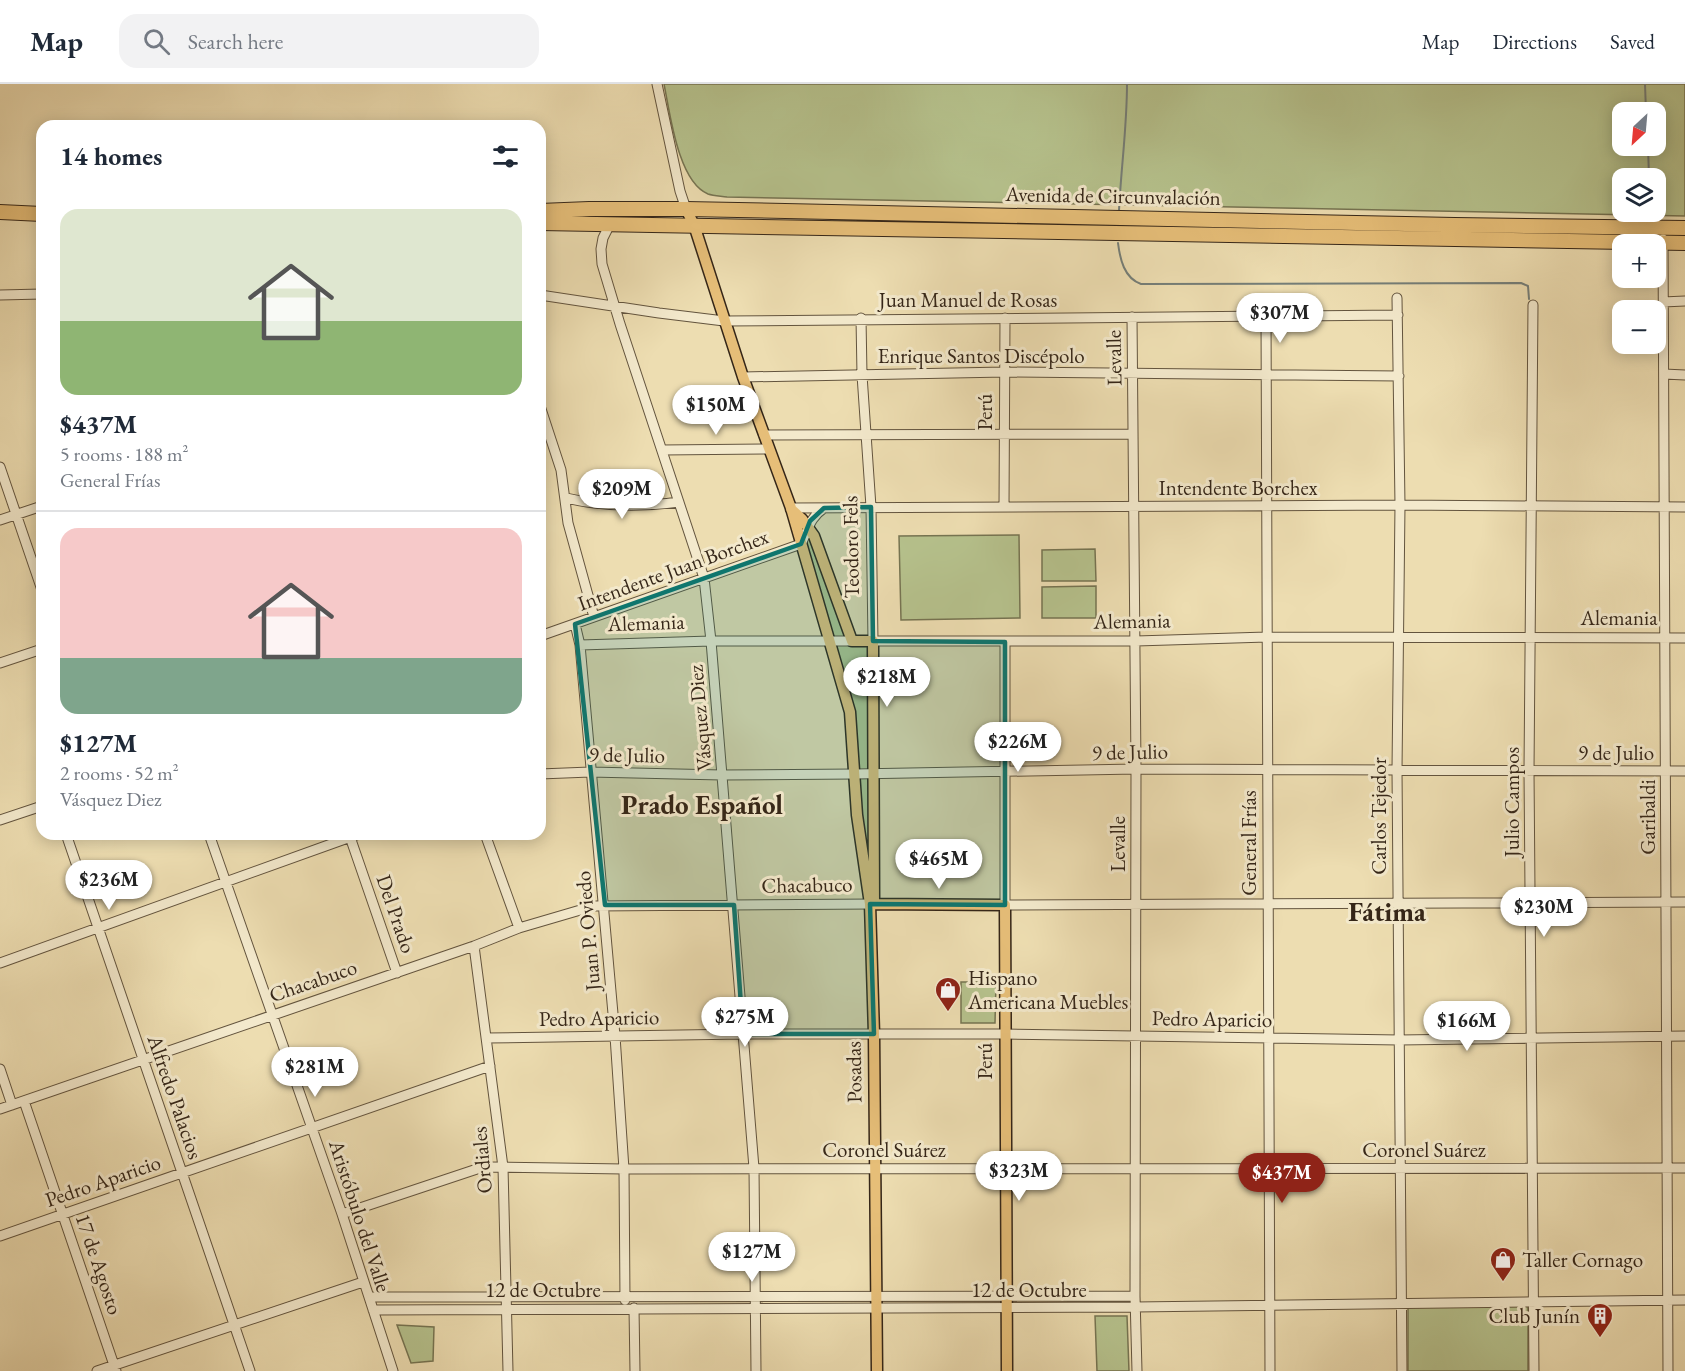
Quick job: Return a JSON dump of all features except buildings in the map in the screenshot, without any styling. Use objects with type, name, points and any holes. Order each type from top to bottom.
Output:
[{"type":"highway","name":"Avenida de Circunvalación","points":[[546,212],[589,209],[686,209],[1685,228]]},
{"type":"highway","points":[[0,212],[36,214]]},
{"type":"highway","name":"Avenida de Circunvalación","points":[[546,223],[1612,241]]},
{"type":"highway","name":"Avenida de Circunvalación","points":[[1666,242],[1685,243]]},
{"type":"main road","name":"Posadas","points":[[686,209],[694,225],[724,321],[791,508],[850,712],[857,815],[872,904]]},
{"type":"main road","points":[[791,508],[814,536],[852,640]]},
{"type":"main road","name":"Alemania","points":[[852,640],[873,641]]},
{"type":"main road","name":"Teodoro Fels","points":[[873,641],[873,774]]},
{"type":"main road","name":"Posadas","points":[[873,774],[872,904],[877,1371]]},
{"type":"main road","name":"Chacabuco","points":[[872,904],[1005,905]]},
{"type":"main road","name":"Perú","points":[[1005,905],[1007,1371]]},
{"type":"street","points":[[657,84],[686,209]]},
{"type":"street","name":"Vásquez Diez","points":[[610,224],[603,238],[602,264],[705,578],[734,905],[754,1168],[756,1371]]},
{"type":"street","name":"Garibaldi","points":[[1663,234],[1664,227]]},
{"type":"street","points":[[0,295],[36,294]]},
{"type":"street","name":"Juan Manuel de Rosas","points":[[546,296],[724,321],[1398,315]]},
{"type":"street","name":"Carlos Tejedor","points":[[1397,298],[1400,505],[1397,770],[1402,1371]]},
{"type":"street","points":[[1666,302],[1685,301]]},
{"type":"street","name":"Julio Campos","points":[[1533,305],[1529,771],[1533,1371]]},
{"type":"street","name":"General Frías","points":[[1266,316],[1270,1371]]},
{"type":"street","name":"Levalle","points":[[1132,317],[1136,641],[1135,1307],[1137,1371]]},
{"type":"street","name":"Teodoro Fels","points":[[861,318],[862,375],[871,507],[873,641]]},
{"type":"street","name":"Perú","points":[[1004,507],[1005,318]]},
{"type":"street","name":"Garibaldi","points":[[1664,354],[1668,1371]]},
{"type":"street","name":"Enrique Santos Discépolo","points":[[743,376],[1005,372],[1399,376]]},
{"type":"street","points":[[1664,374],[1685,375]]},
{"type":"street","points":[[546,432],[561,470],[572,541],[594,617]]},
{"type":"street","points":[[764,435],[1133,434]]},
{"type":"street","points":[[662,450],[770,449]]},
{"type":"street","points":[[0,467],[36,573]]},
{"type":"street","points":[[566,498],[626,506],[679,502]]},
{"type":"street","name":"Intendente Borchex","points":[[791,508],[1400,505],[1685,507]]},
{"type":"street","points":[[0,520],[36,508]]},
{"type":"street","name":"Intendente Juan Borchex","points":[[546,634],[801,544],[810,521],[824,508]]},
{"type":"street","name":"Juan P. Oviedo","points":[[575,624],[580,645],[590,772],[605,906],[624,1169],[625,1296],[629,1308],[635,1371]]},
{"type":"street","name":"Alemania","points":[[873,641],[1136,641],[1267,637],[1685,638]]},
{"type":"street","name":"Alemania","points":[[580,645],[852,640]]},
{"type":"street","name":"Perú","points":[[1005,642],[1005,905]]},
{"type":"street","points":[[0,663],[36,652]]},
{"type":"street","name":"9 de Julio","points":[[546,774],[873,774],[1136,769],[1685,771]]},
{"type":"street","points":[[0,820],[36,808]]},
{"type":"street","name":"Alfredo Palacios","points":[[68,840],[250,1371]]},
{"type":"street","name":"Aristóbulo del Valle","points":[[211,840],[342,1214],[393,1371]]},
{"type":"street","points":[[0,963],[227,883],[340,840]]},
{"type":"street","name":"Del Prado","points":[[355,840],[397,973]]},
{"type":"street","points":[[487,840],[519,928]]},
{"type":"street","name":"Chacabuco","points":[[1005,905],[1685,902]]},
{"type":"street","name":"Chacabuco","points":[[0,1109],[397,973],[519,928],[594,906],[872,904]]},
{"type":"street","name":"Ordiales","points":[[474,946],[503,1167],[508,1371]]},
{"type":"street","name":"Pedro Aparicio","points":[[486,1038],[743,1034],[1004,1034],[1399,1040],[1685,1036]]},
{"type":"street","name":"Pedro Aparicio","points":[[0,1236],[490,1066]]},
{"type":"street","points":[[0,1069],[12,1105]]},
{"type":"street","name":"17 de Agosto","points":[[24,1101],[115,1368]]},
{"type":"street","name":"Coronel Suárez","points":[[342,1214],[480,1168],[503,1167],[624,1169],[1685,1168]]},
{"type":"street","points":[[97,1371],[115,1368],[363,1282]]},
{"type":"street","name":"12 de Octubre","points":[[369,1297],[1135,1296]]},
{"type":"street","name":"12 de Octubre","points":[[373,1310],[876,1309],[1685,1300]]},
{"type":"highlighted area","points":[[871,507],[873,641],[1005,642],[1005,905],[870,904],[874,1034],[743,1034],[734,905],[605,905],[575,624],[801,544],[810,521],[824,508]]},
{"type":"green space","points":[[664,84],[1685,84],[1685,216],[1666,216],[1666,168],[1612,168],[1612,215],[727,197],[708,194],[689,176],[682,162]]},
{"type":"green space","points":[[809,528],[852,640],[873,641],[873,881],[867,881],[850,712],[801,544]]},
{"type":"green space","points":[[1019,535],[1020,618],[901,620],[899,536]]},
{"type":"green space","points":[[1095,549],[1096,581],[1042,581],[1042,550]]},
{"type":"green space","points":[[1096,586],[1096,618],[1042,618],[1042,587]]},
{"type":"green space","points":[[961,982],[996,982],[995,1023],[961,1023]]},
{"type":"green space","points":[[1528,1306],[1528,1371],[1408,1371],[1408,1307]]},
{"type":"green space","points":[[1095,1316],[1127,1316],[1129,1371],[1097,1371]]},
{"type":"green space","points":[[397,1325],[434,1327],[433,1361],[411,1363]]},
{"type":"waterway","points":[[1119,211],[1127,84]]},
{"type":"waterway","points":[[1645,84],[1646,102]]},
{"type":"waterway","points":[[1648,156],[1649,168]]},
{"type":"waterway","points":[[1118,243],[1127,273],[1141,284],[1521,283],[1528,286],[1529,299]]},
{"type":"place","name":"Hispano Americana Muebles","points":[[948,1013]]},
{"type":"place","name":"Taller Cornago","points":[[1503,1283]]},
{"type":"place","name":"Club Junín","points":[[1600,1339]]},
{"type":"district","name":"Prado Español","points":[[702,805]]},
{"type":"district","name":"Fátima","points":[[1387,912]]}]
